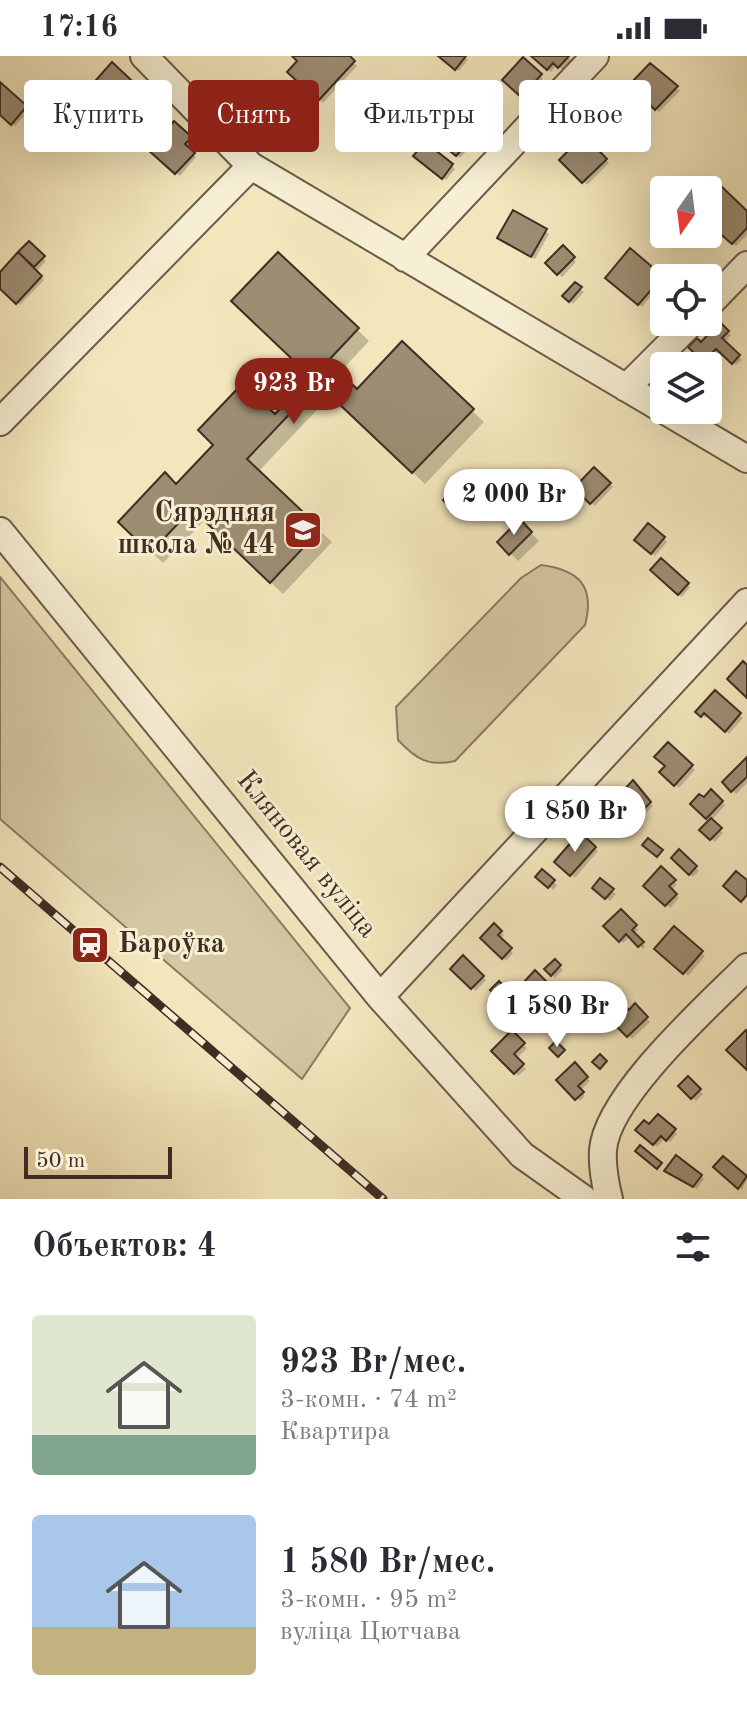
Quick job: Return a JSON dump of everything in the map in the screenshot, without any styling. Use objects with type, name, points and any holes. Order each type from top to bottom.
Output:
[{"type":"street","points":[[144,56],[251,166],[747,459]]},
{"type":"street","points":[[405,258],[595,56]]},
{"type":"street","points":[[0,422],[251,166]]},
{"type":"street","points":[[722,291],[747,265]]},
{"type":"street","points":[[626,388],[678,336]]},
{"type":"street","name":"Кляновая вуліца","points":[[0,531],[380,997],[522,1155],[584,1199]]},
{"type":"street","points":[[380,997],[747,602]]},
{"type":"street","points":[[609,1199],[603,1148],[613,1118],[640,1079],[744,977]]},
{"type":"shaded area","points":[[541,565],[566,571],[581,583],[588,600],[585,625],[455,761],[437,763],[417,757],[398,740],[396,707],[521,578]]},
{"type":"shaded area","points":[[0,577],[350,1008],[302,1079],[0,819]]},
{"type":"building","points":[[292,56],[350,56],[355,61],[319,100],[319,80],[296,80],[287,72],[297,61]]},
{"type":"building","points":[[438,56],[466,56],[455,70]]},
{"type":"building","points":[[531,56],[569,56],[558,68],[553,63],[547,70]]},
{"type":"building","points":[[523,57],[542,74],[537,80],[519,80],[519,95],[502,80]]},
{"type":"building","points":[[112,62],[131,80],[96,80]]},
{"type":"building","points":[[650,63],[678,86],[655,110],[651,106],[651,80],[634,80]]},
{"type":"building","points":[[0,82],[24,103],[24,110],[11,125],[0,115]]},
{"type":"building","points":[[174,121],[188,133],[185,144],[188,152],[195,153],[175,174],[150,152],[172,152]]},
{"type":"building","points":[[416,152],[438,152],[453,164],[442,179],[413,156]]},
{"type":"building","points":[[567,152],[600,152],[607,159],[582,183],[559,160]]},
{"type":"building","points":[[722,187],[747,211],[747,228],[732,244],[722,235]]},
{"type":"building","points":[[513,210],[547,229],[531,257],[497,238]]},
{"type":"building","points":[[29,241],[45,256],[34,267],[18,252]]},
{"type":"building","points":[[563,245],[575,257],[557,275],[545,263]]},
{"type":"building","points":[[630,248],[650,265],[650,291],[638,305],[605,278]]},
{"type":"building","points":[[18,252],[42,276],[16,304],[0,289],[0,272]]},
{"type":"building","points":[[278,252],[359,328],[328,361],[357,389],[402,341],[474,409],[412,473],[318,384],[247,459],[321,529],[270,583],[192,509],[150,553],[118,522],[165,472],[176,484],[213,445],[198,430],[242,384],[275,414],[311,377],[231,301]]},
{"type":"building","points":[[575,282],[582,287],[569,302],[562,296]]},
{"type":"building","points":[[722,324],[729,331],[722,338],[740,355],[732,364],[716,349],[713,352],[693,352],[688,347],[697,338],[701,342],[707,336],[722,336]]},
{"type":"building","points":[[594,467],[611,483],[590,504],[574,488]]},
{"type":"building","points":[[459,484],[475,500],[459,516],[443,500]]},
{"type":"building","points":[[520,519],[532,532],[509,555],[497,542]]},
{"type":"building","points":[[648,523],[665,537],[651,554],[634,540]]},
{"type":"building","points":[[661,558],[689,583],[678,595],[650,570]]},
{"type":"building","points":[[743,661],[747,665],[747,698],[727,679]]},
{"type":"building","points":[[715,690],[741,713],[725,732],[704,713],[701,717],[695,712]]},
{"type":"building","points":[[668,742],[693,765],[674,786],[659,772],[665,766],[654,757]]},
{"type":"building","points":[[747,757],[747,777],[731,792],[722,782]]},
{"type":"building","points":[[633,780],[651,802],[633,820],[611,804]]},
{"type":"building","points":[[711,789],[723,801],[706,819],[690,804],[699,794],[704,797]]},
{"type":"building","points":[[711,818],[722,828],[710,840],[699,830]]},
{"type":"building","points":[[580,832],[596,847],[570,876],[554,862]]},
{"type":"building","points":[[648,838],[663,850],[657,857],[642,845]]},
{"type":"building","points":[[679,849],[697,866],[689,875],[671,858]]},
{"type":"building","points":[[661,866],[676,880],[669,886],[677,894],[665,906],[643,886]]},
{"type":"building","points":[[542,869],[555,880],[548,888],[535,877]]},
{"type":"building","points":[[736,871],[747,880],[747,895],[741,902],[723,886]]},
{"type":"building","points":[[600,878],[614,889],[605,899],[592,888]]},
{"type":"building","points":[[621,909],[637,925],[632,930],[644,942],[638,947],[626,934],[619,942],[603,926]]},
{"type":"building","points":[[494,923],[502,931],[498,935],[512,948],[502,959],[480,938]]},
{"type":"building","points":[[674,926],[703,951],[683,974],[654,949]]},
{"type":"building","points":[[463,955],[484,976],[471,989],[450,969]]},
{"type":"building","points":[[555,959],[561,965],[551,976],[544,969]]},
{"type":"building","points":[[535,970],[546,981],[534,993],[523,983]]},
{"type":"building","points":[[499,981],[522,1005],[514,1012],[511,1009],[506,1013],[500,1008],[497,1012],[488,1002],[495,995],[490,990]]},
{"type":"building","points":[[619,1000],[629,1010],[635,1003],[648,1017],[627,1037],[615,1025],[623,1017],[613,1007]]},
{"type":"building","points":[[512,1030],[525,1043],[514,1054],[524,1064],[514,1074],[491,1051]]},
{"type":"building","points":[[747,1031],[747,1070],[726,1050]]},
{"type":"building","points":[[556,1041],[565,1050],[558,1057],[549,1048]]},
{"type":"building","points":[[600,1054],[607,1061],[600,1069],[592,1062]]},
{"type":"building","points":[[575,1062],[588,1077],[578,1086],[584,1092],[575,1100],[556,1080]]},
{"type":"building","points":[[688,1076],[701,1089],[691,1099],[678,1086]]},
{"type":"building","points":[[658,1114],[676,1129],[666,1141],[661,1136],[653,1145],[635,1130],[644,1120],[649,1124]]},
{"type":"building","points":[[640,1145],[662,1163],[657,1169],[635,1151]]},
{"type":"building","points":[[676,1155],[702,1175],[693,1187],[664,1171]]},
{"type":"building","points":[[723,1156],[747,1176],[738,1189],[713,1167]]},
{"type":"railway","points":[[0,867],[383,1199]]},
{"type":"place","name":"Сярэдняя школа № 44","points":[[303,530]]},
{"type":"place","name":"Бароўка","points":[[90,945]]}]
